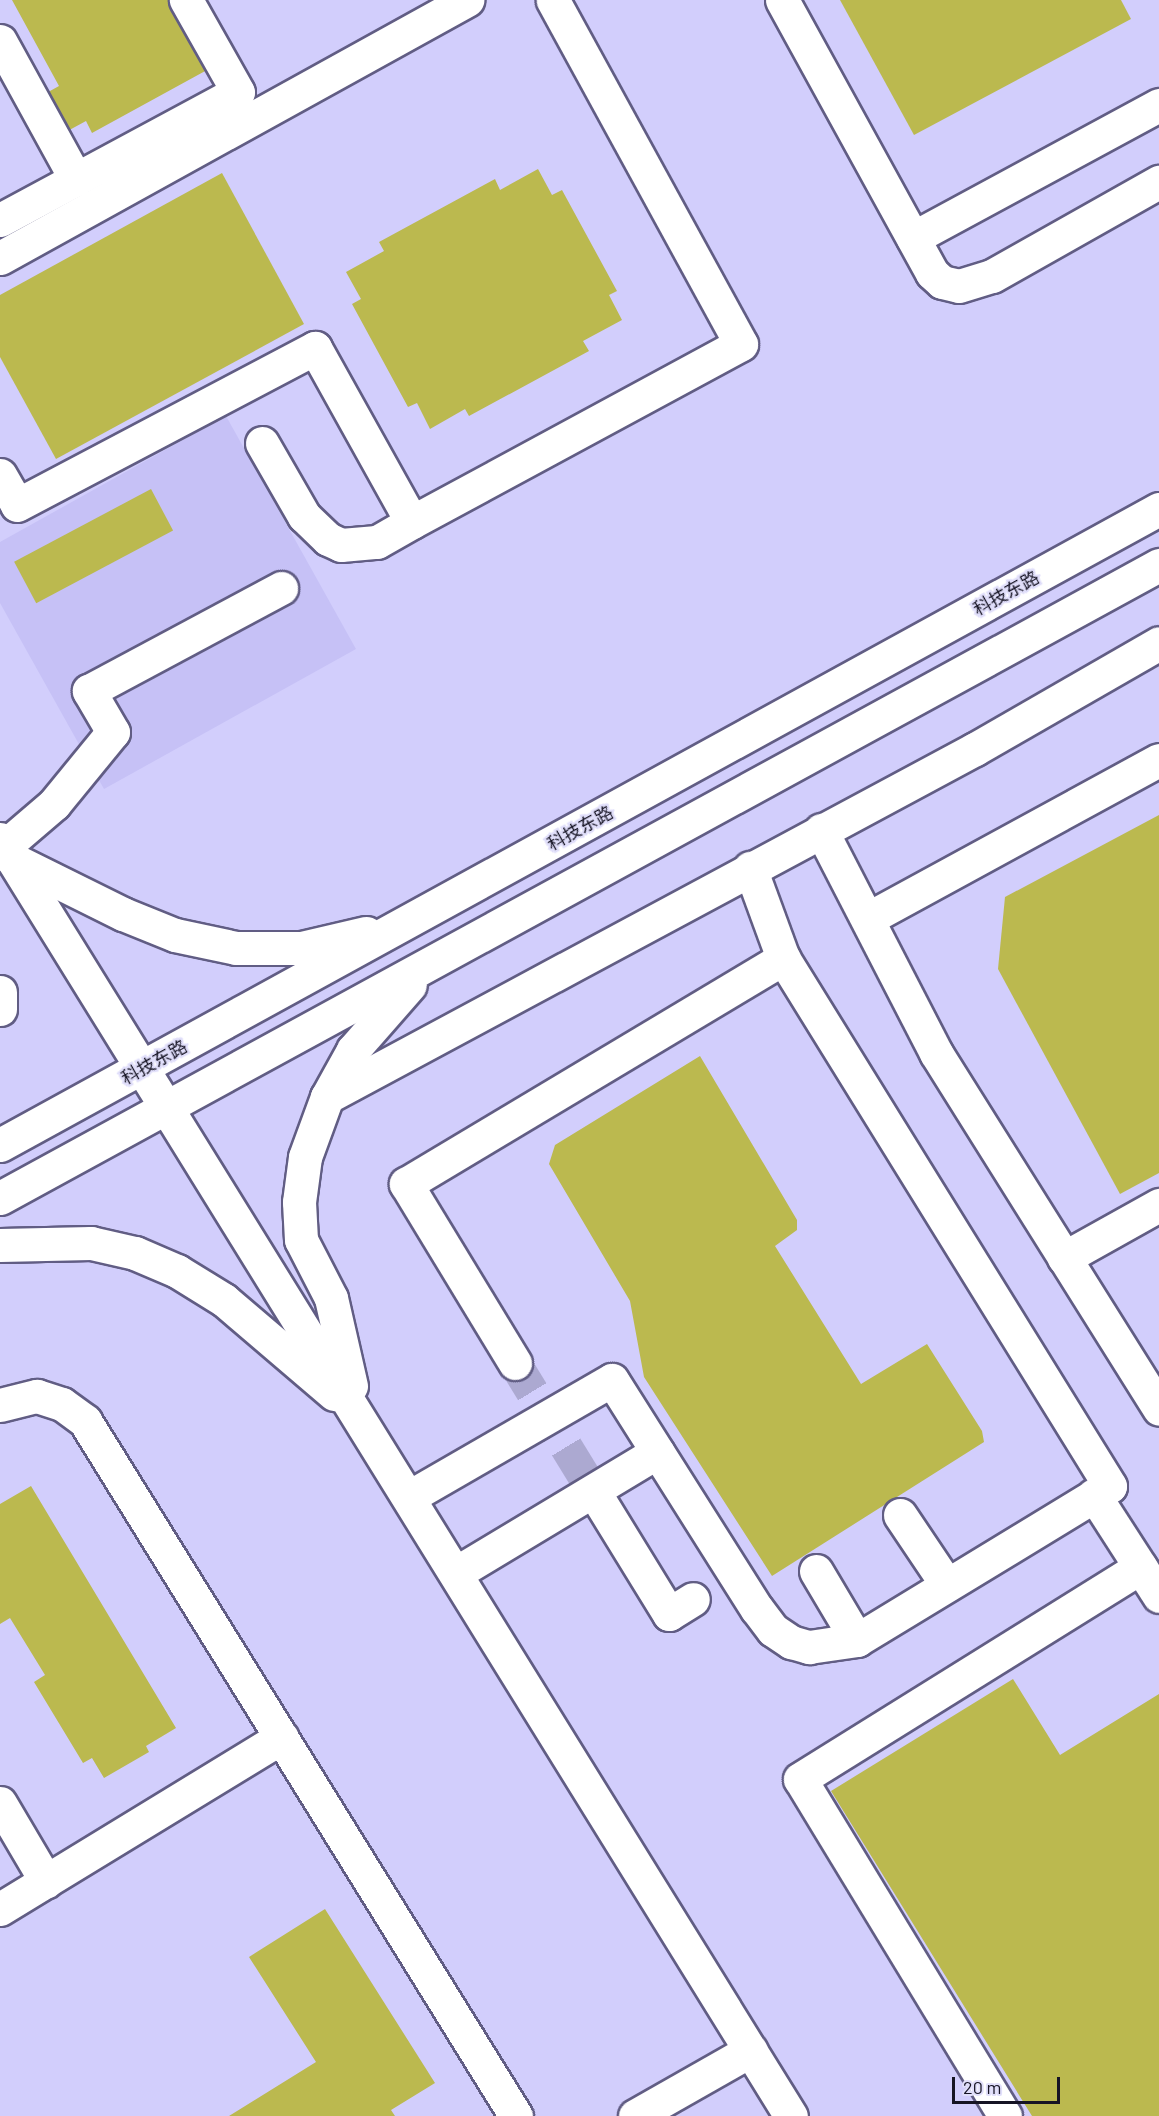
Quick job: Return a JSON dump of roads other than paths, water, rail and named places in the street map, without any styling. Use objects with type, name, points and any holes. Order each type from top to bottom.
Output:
[{"type":"main road","points":[[0,220],[238,92],[186,0]]},
{"type":"main road","points":[[0,258],[467,0]]},
{"type":"main road","points":[[262,443],[304,516],[328,539],[341,545],[377,542],[741,344],[553,0]]},
{"type":"main road","points":[[782,0],[912,238],[932,273],[942,282],[959,286],[974,284],[1159,182]]},
{"type":"main road","points":[[5,62],[76,179]]},
{"type":"main road","points":[[912,238],[1159,105]]},
{"type":"main road","points":[[0,475],[17,505],[315,348],[412,522]]},
{"type":"main road","name":"科技东路","points":[[0,1146],[1159,509]]},
{"type":"main road","points":[[0,1198],[1159,565]]},
{"type":"main road","points":[[6,848],[54,804],[113,732],[89,691],[281,588]]},
{"type":"main road","points":[[327,1097],[822,830],[1159,643]]},
{"type":"main road","points":[[869,918],[1159,760]]},
{"type":"main road","points":[[822,830],[936,1053],[1064,1258],[1157,1400]]},
{"type":"main road","points":[[6,848],[123,914],[175,935],[236,948],[301,948],[406,923]]},
{"type":"main road","points":[[6,848],[168,1106],[791,2116]]},
{"type":"main road","points":[[409,1497],[612,1380],[773,1630],[791,1642],[809,1647],[857,1640],[1110,1486],[783,958],[750,868]]},
{"type":"main road","points":[[515,1363],[406,1184],[783,958]]},
{"type":"main road","points":[[358,1414],[331,1298],[301,1240],[299,1202],[305,1157],[327,1097],[352,1050],[392,1002],[431,964]]},
{"type":"main road","points":[[0,992],[0,1010]]},
{"type":"main road","points":[[1064,1258],[1159,1205]]},
{"type":"main road","points":[[0,1245],[91,1243],[135,1252],[177,1271],[224,1300],[358,1414]]},
{"type":"main road","points":[[0,1405],[37,1396],[62,1404],[85,1421],[516,2116]]},
{"type":"main road","points":[[456,1573],[657,1452]]},
{"type":"main road","points":[[1094,1495],[1159,1596]]},
{"type":"main road","points":[[602,1505],[669,1614],[693,1599]]},
{"type":"main road","points":[[900,1515],[947,1585]]},
{"type":"main road","points":[[1005,2116],[800,1779],[1140,1567]]},
{"type":"main road","points":[[816,1570],[857,1640]]},
{"type":"main road","points":[[0,1909],[282,1737]]},
{"type":"main road","points":[[0,1803],[46,1881]]},
{"type":"main road","points":[[634,2116],[751,2050]]},
{"type":"tunnel","points":[[515,1363],[602,1505]]}]
